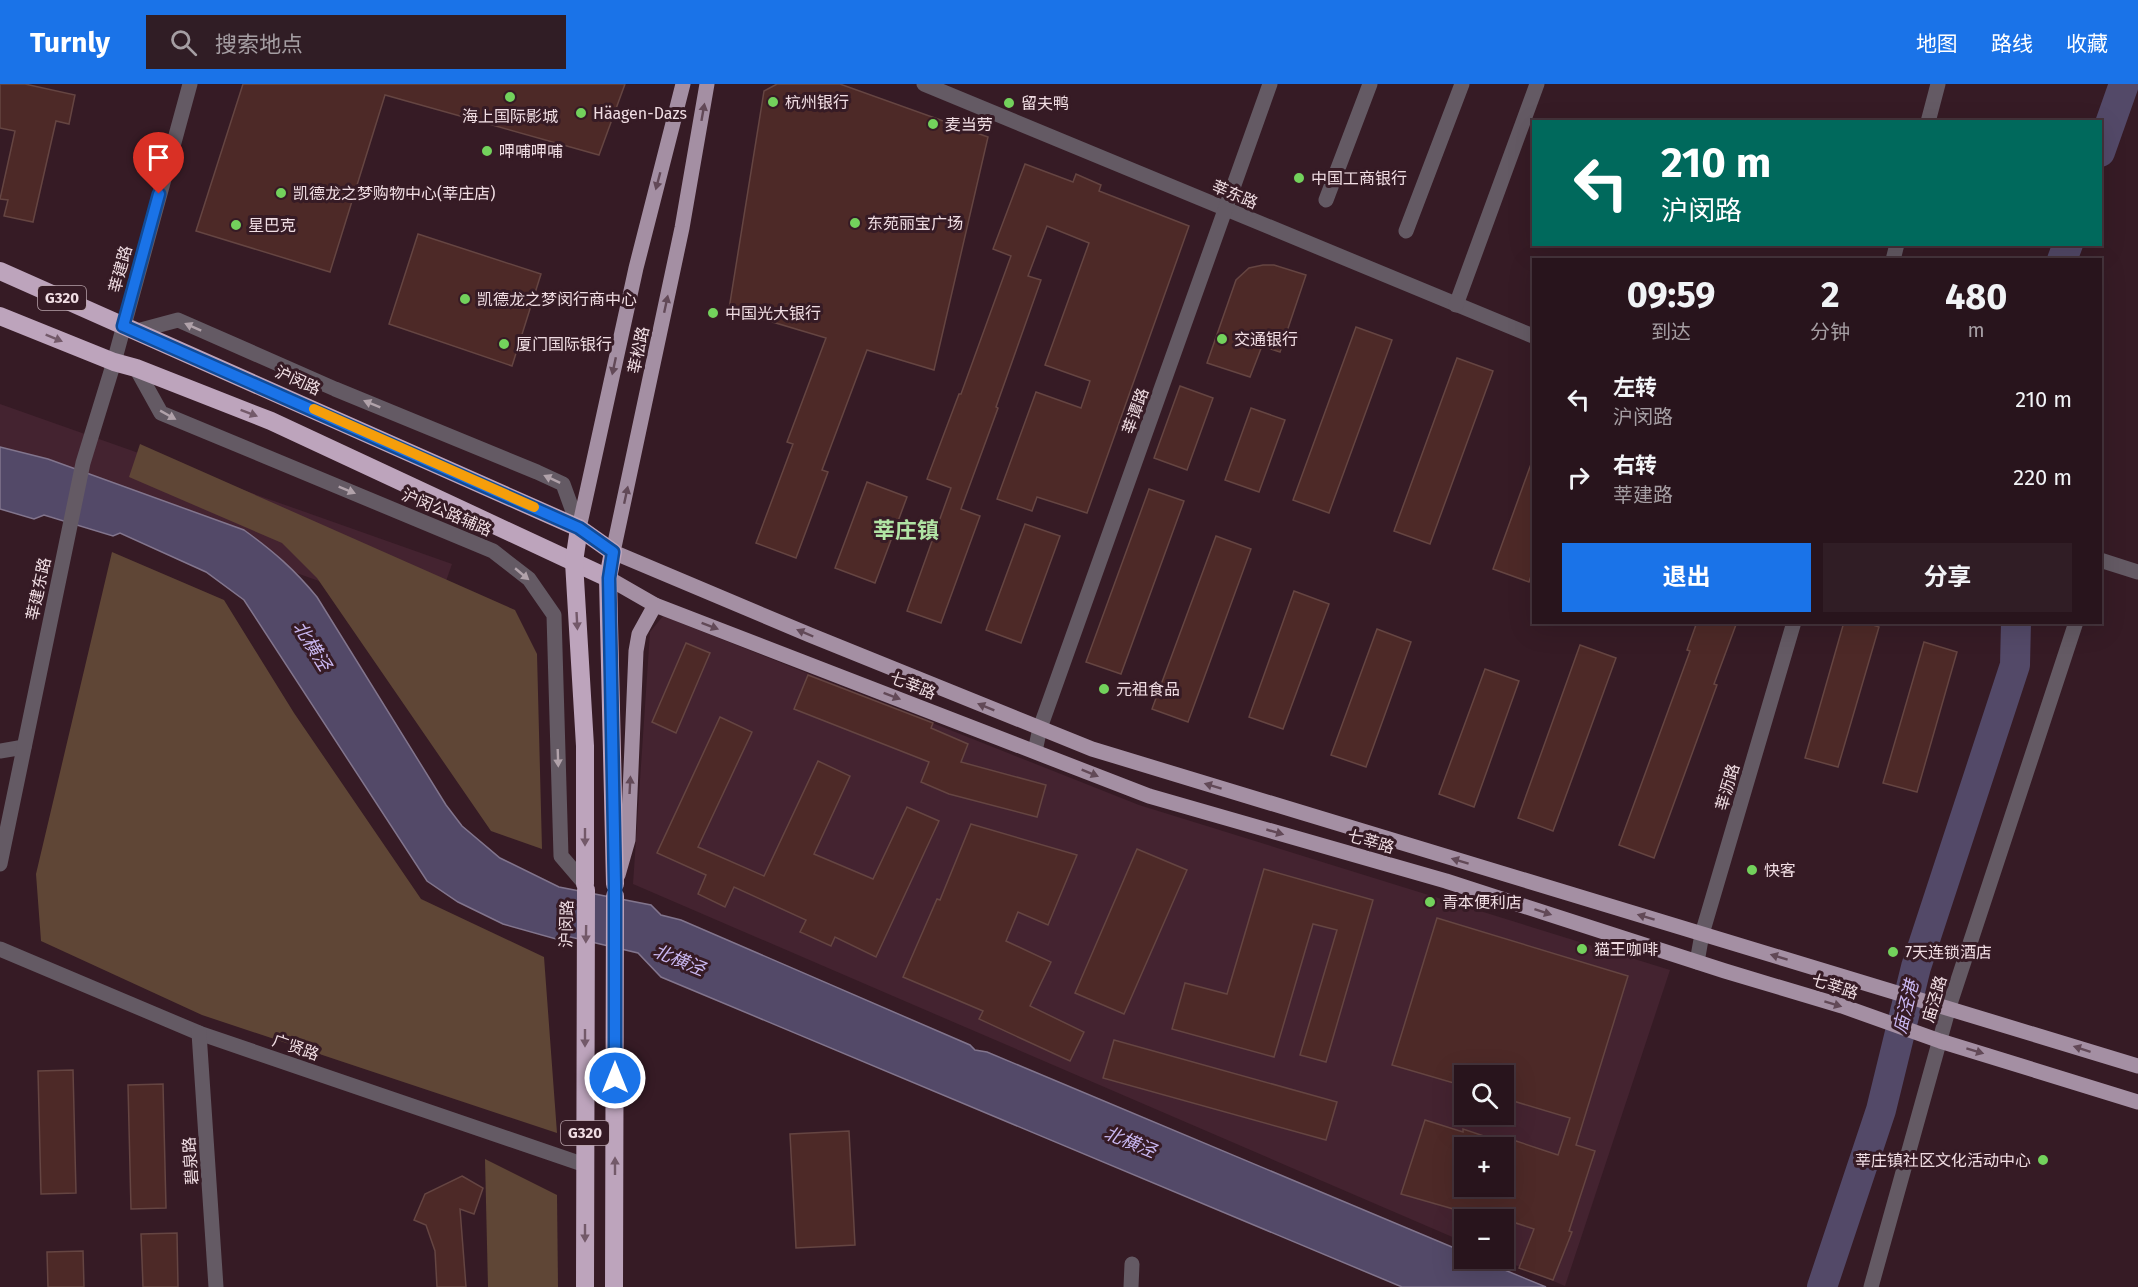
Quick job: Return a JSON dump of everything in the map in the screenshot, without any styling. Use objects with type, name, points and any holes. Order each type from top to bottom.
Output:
[{"type":"highway","name":"沪闵路","points":[[0,271],[579,528],[613,552]]},
{"type":"highway","name":"G320","points":[[0,316],[270,421],[609,578]]},
{"type":"highway","name":"沪闵路","points":[[579,528],[574,562],[585,746],[585,1287]]},
{"type":"highway","name":"G320","points":[[613,552],[609,578],[615,890],[614,1287]]},
{"type":"main road","name":"莘松路","points":[[579,528],[636,268],[683,84]]},
{"type":"main road","name":"莘松路","points":[[613,552],[682,228],[708,84]]},
{"type":"main road","name":"七莘路","points":[[613,552],[810,635],[1092,749],[2138,1066]]},
{"type":"main road","name":"七莘路","points":[[609,578],[655,605],[1149,796],[1446,881],[1842,1006],[1940,1041],[2138,1101]]},
{"type":"main road","points":[[615,890],[628,840],[639,634],[655,605]]},
{"type":"street","name":"莘建路","points":[[130,328],[190,84]]},
{"type":"street","name":"莘东路","points":[[924,84],[945,88],[1227,210],[1532,336]]},
{"type":"street","name":"莘谭路","points":[[1035,751],[1040,728],[1227,210],[1270,84]]},
{"type":"street","points":[[1326,200],[1370,84]]},
{"type":"street","points":[[1406,231],[1462,84]]},
{"type":"street","points":[[1456,305],[1537,84]]},
{"type":"street","points":[[1929,120],[1938,84]]},
{"type":"street","points":[[130,328],[178,321],[335,389],[537,472],[563,484],[579,528]]},
{"type":"street","name":"莘建东路","points":[[0,864],[82,463],[114,362],[130,328]]},
{"type":"street","name":"沪闵公路辅路","points":[[136,368],[161,413],[493,551],[529,579],[554,615],[561,856],[586,887]]},
{"type":"street","points":[[2102,561],[2138,573]]},
{"type":"street","name":"莘沥路","points":[[1697,962],[1702,934],[1793,624]]},
{"type":"street","name":"庙泾路","points":[[1870,1287],[1949,1007],[2075,624]]},
{"type":"street","points":[[0,751],[24,747]]},
{"type":"street","name":"广贤路","points":[[0,949],[199,1034],[585,1165]]},
{"type":"street","name":"碧泉路","points":[[199,1034],[216,1287]]},
{"type":"street","points":[[1131,1287],[1132,1264]]},
{"type":"shaded area","points":[[0,404],[452,564],[432,621],[0,468]]},
{"type":"shaded area","points":[[140,444],[515,610],[537,654],[542,849],[491,831],[317,578],[282,543],[129,477]]},
{"type":"shaded area","points":[[112,552],[224,600],[294,713],[421,899],[544,957],[557,1133],[202,1015],[41,941],[36,874]]},
{"type":"shaded area","points":[[663,616],[1139,805],[1670,970],[1565,1286],[1514,1264],[1514,1209],[1454,1209],[1454,1238],[633,884],[650,632]]},
{"type":"shaded area","points":[[485,1159],[557,1195],[558,1287],[488,1287]]},
{"type":"water","name":"北横泾","points":[[0,447],[48,459],[244,530],[274,553],[317,597],[446,805],[462,826],[500,858],[559,887],[651,905],[661,915],[681,920],[970,1045],[975,1050],[987,1052],[1454,1248],[1454,1269],[1502,1269],[1546,1287],[1402,1287],[661,977],[638,953],[562,935],[556,939],[503,924],[458,902],[427,881],[244,600],[206,572],[120,533],[113,536],[44,515],[34,519],[0,509]]},
{"type":"building","points":[[0,84],[25,84],[75,95],[69,124],[56,121],[33,222],[4,216],[8,200],[0,199],[15,131],[0,128]]},
{"type":"building","name":"凯德龙之梦购物中心(莘庄店)","points":[[243,84],[625,84],[599,155],[385,95],[330,272],[196,231]]},
{"type":"building","name":"东苑丽宝广场","points":[[777,84],[840,84],[988,137],[934,370],[867,350],[822,470],[828,472],[796,558],[756,543],[793,444],[787,442],[826,338],[729,309],[764,91]]},
{"type":"building","points":[[1025,164],[1073,182],[1076,174],[1101,185],[1099,191],[1189,226],[1087,513],[1037,497],[1032,511],[997,499],[1036,392],[1081,408],[1090,381],[1045,365],[1089,243],[1047,226],[1028,276],[1041,280],[961,509],[980,516],[941,623],[907,611],[951,488],[927,479],[959,394],[961,394],[1011,256],[993,249]]},
{"type":"building","name":"凯德龙之梦闵行商中心","points":[[418,234],[541,274],[512,366],[389,324]]},
{"type":"building","points":[[1274,265],[1306,275],[1280,352],[1262,346],[1250,377],[1207,363],[1236,280],[1249,268]]},
{"type":"building","points":[[1356,327],[1392,340],[1329,513],[1293,500]]},
{"type":"building","points":[[1457,358],[1493,371],[1430,544],[1394,531]]},
{"type":"building","points":[[1180,386],[1213,398],[1187,470],[1154,458]]},
{"type":"building","points":[[1251,408],[1285,420],[1259,492],[1225,480]]},
{"type":"building","points":[[1532,464],[1532,573],[1529,582],[1493,569]]},
{"type":"building","points":[[867,482],[907,497],[875,583],[835,568]]},
{"type":"building","points":[[1149,489],[1184,501],[1121,674],[1086,662]]},
{"type":"building","points":[[1025,524],[1060,536],[1021,643],[986,630]]},
{"type":"building","points":[[1216,536],[1251,549],[1188,722],[1152,709]]},
{"type":"building","points":[[1294,591],[1329,604],[1283,729],[1249,717]]},
{"type":"building","points":[[1696,624],[1736,624],[1714,684],[1717,685],[1654,858],[1619,845],[1690,651],[1687,650]]},
{"type":"building","points":[[1843,624],[1870,624],[1879,627],[1838,767],[1805,758]]},
{"type":"building","points":[[1377,629],[1411,642],[1366,767],[1331,755]]},
{"type":"building","points":[[1924,642],[1957,652],[1917,792],[1883,783]]},
{"type":"building","points":[[686,643],[710,653],[676,733],[652,722]]},
{"type":"building","points":[[1580,645],[1616,658],[1553,831],[1518,818]]},
{"type":"building","points":[[1485,669],[1519,681],[1474,807],[1439,794]]},
{"type":"building","points":[[808,675],[933,723],[931,728],[968,744],[961,762],[1046,785],[1037,817],[949,794],[921,782],[929,762],[794,709]]},
{"type":"building","points":[[720,717],[752,732],[698,847],[764,876],[818,761],[850,776],[814,854],[873,879],[907,807],[939,821],[876,957],[835,937],[831,946],[800,932],[806,920],[734,887],[725,907],[698,894],[706,875],[657,853]]},
{"type":"building","points":[[971,824],[1077,855],[1048,925],[1018,912],[1006,941],[1051,962],[1030,1006],[1084,1032],[1070,1061],[979,1019],[983,1011],[903,977],[937,899],[940,900]]},
{"type":"building","points":[[1137,849],[1187,870],[1124,1014],[1075,993]]},
{"type":"building","points":[[1264,869],[1373,900],[1326,1062],[1300,1055],[1337,930],[1313,924],[1274,1057],[1172,1029],[1185,983],[1227,994]]},
{"type":"building","points":[[1437,918],[1628,976],[1576,1145],[1595,1151],[1569,1231],[1572,1232],[1553,1280],[1519,1268],[1534,1229],[1514,1222],[1514,1209],[1454,1209],[1401,1194],[1425,1120],[1487,1137],[1454,1137],[1454,1197],[1514,1197],[1514,1140],[1558,1155],[1570,1118],[1514,1101],[1514,1065],[1454,1065],[1454,1083],[1392,1065]]},
{"type":"building","points":[[1114,1040],[1337,1102],[1326,1140],[1103,1078]]},
{"type":"building","points":[[73,1070],[76,1193],[41,1194],[38,1071]]},
{"type":"building","points":[[163,1084],[166,1208],[131,1209],[128,1085]]},
{"type":"building","points":[[849,1131],[855,1245],[796,1248],[790,1134]]},
{"type":"building","points":[[462,1176],[483,1188],[474,1214],[460,1209],[466,1287],[437,1287],[435,1251],[426,1225],[414,1220],[425,1194]]},
{"type":"building","points":[[177,1233],[178,1287],[143,1287],[141,1234]]},
{"type":"building","points":[[83,1251],[84,1287],[48,1287],[47,1252]]},
{"type":"waterway","name":"庙泾港","points":[[2102,146],[2124,84]]},
{"type":"waterway","name":"庙泾港","points":[[2063,258],[2067,246]]},
{"type":"waterway","name":"庙泾港","points":[[1822,1287],[1881,1110],[1916,967],[2015,665],[2016,624]]},
{"type":"slow traffic","points":[[314,409],[534,507]]},
{"type":"place","name":"海上国际影城","points":[[510,97]]},
{"type":"place","name":"杭州银行","points":[[773,102]]},
{"type":"place","name":"留夫鸭","points":[[1009,103]]},
{"type":"place","name":"Häagen-Dazs","points":[[581,113]]},
{"type":"place","name":"麦当劳","points":[[933,124]]},
{"type":"place","name":"呷哺呷哺","points":[[487,151]]},
{"type":"place","name":"中国工商银行","points":[[1299,178]]},
{"type":"place","name":"凯德龙之梦购物中心(莘庄店)","points":[[281,193]]},
{"type":"place","name":"东苑丽宝广场","points":[[855,223]]},
{"type":"place","name":"星巴克","points":[[236,225]]},
{"type":"place","name":"凯德龙之梦闵行商中心","points":[[465,299]]},
{"type":"place","name":"中国光大银行","points":[[713,313]]},
{"type":"place","name":"交通银行","points":[[1222,339]]},
{"type":"place","name":"厦门国际银行","points":[[504,344]]},
{"type":"place","name":"元祖食品","points":[[1104,689]]},
{"type":"place","name":"快客","points":[[1752,870]]},
{"type":"place","name":"青本便利店","points":[[1430,902]]},
{"type":"place","name":"猫王咖啡","points":[[1582,949]]},
{"type":"place","name":"7天连锁酒店","points":[[1893,952]]},
{"type":"place","name":"莘庄镇社区文化活动中心","points":[[2043,1160]]},
{"type":"district","name":"莘庄镇","points":[[906,530]]},
{"type":"route","points":[[159,194],[123,326],[579,528],[613,552],[609,578],[615,884],[615,1078]]}]
